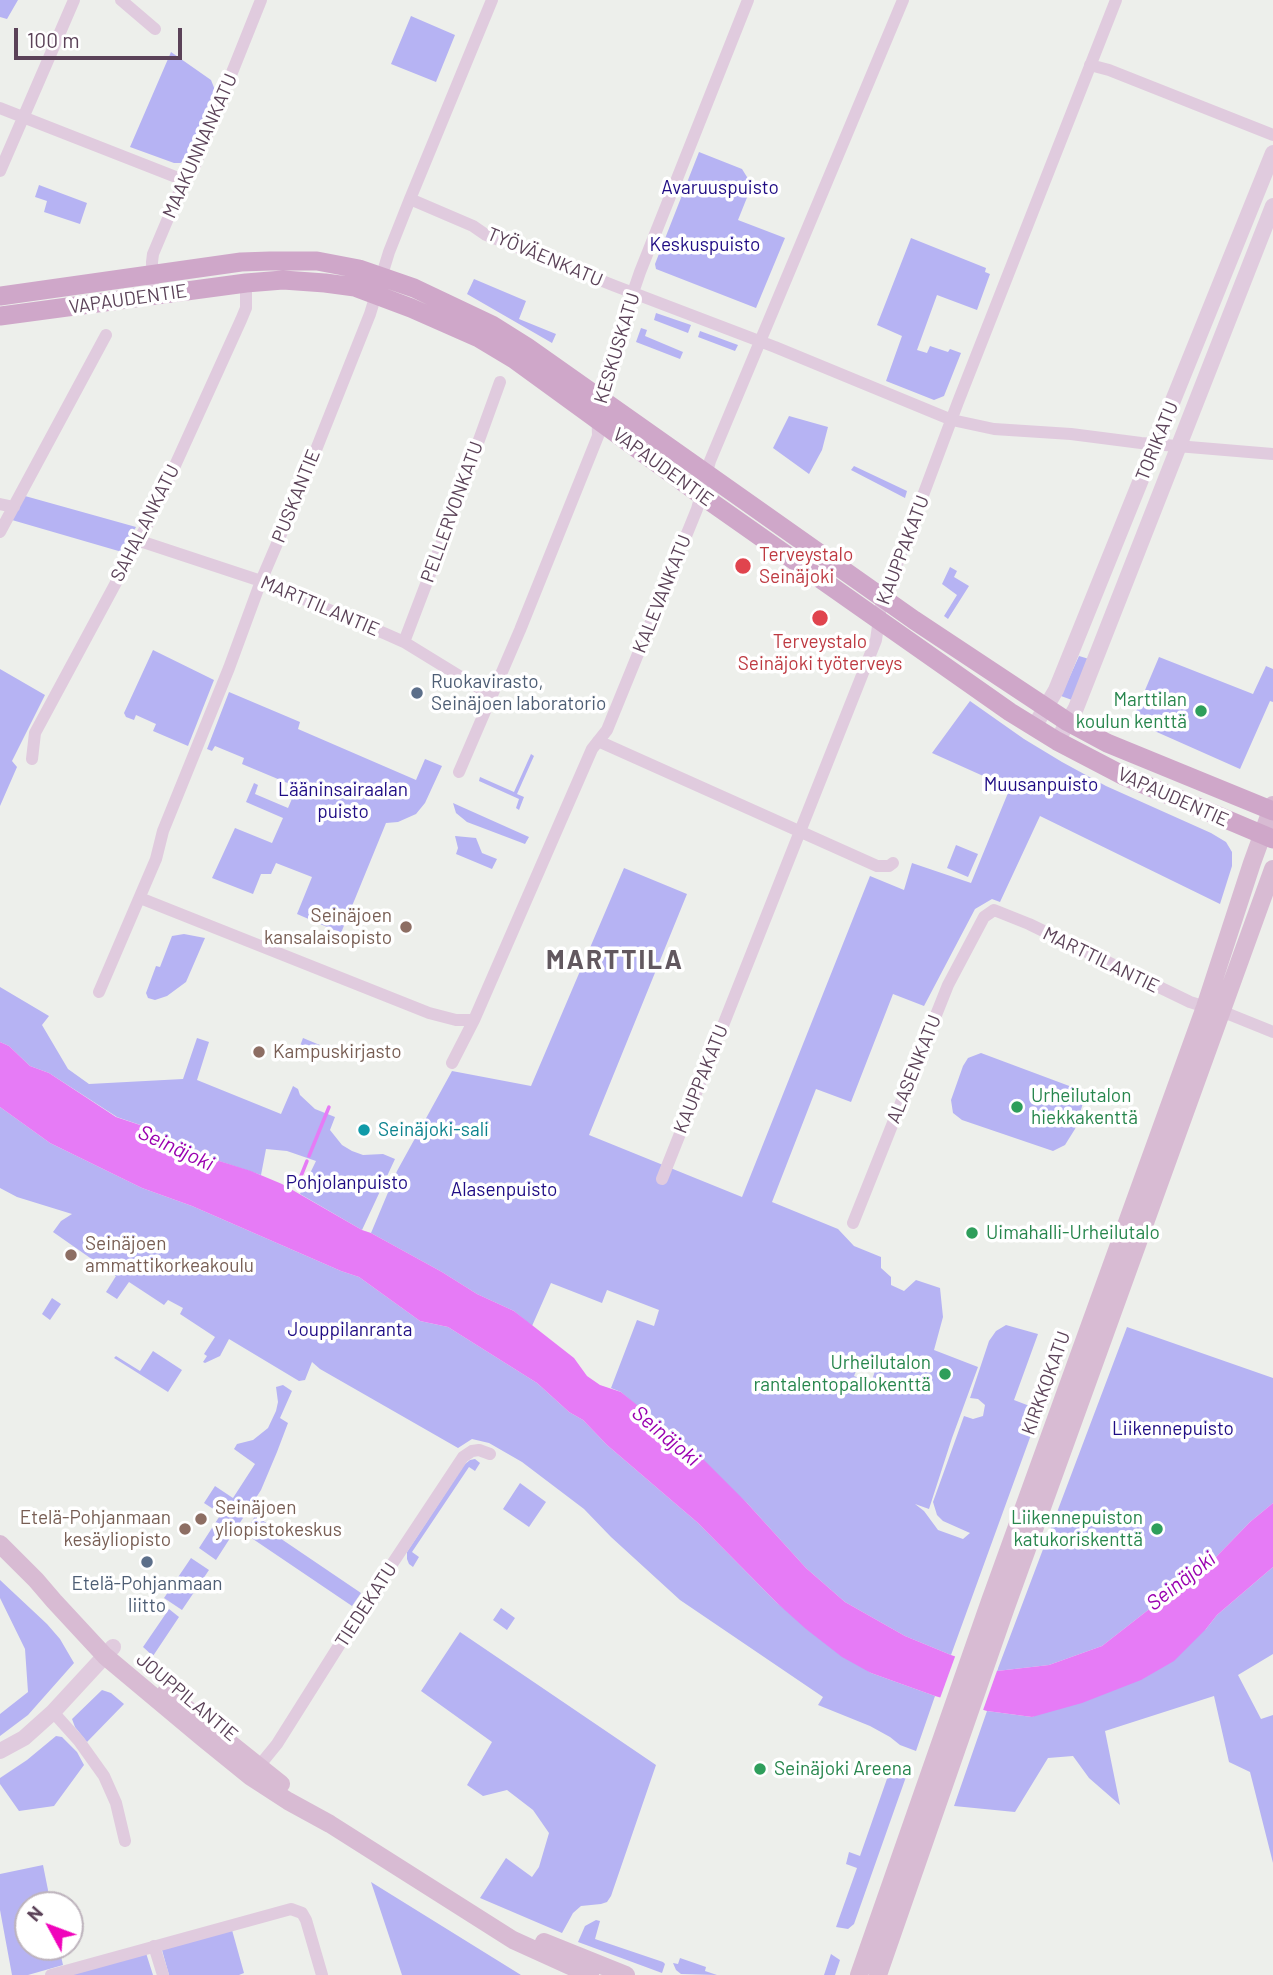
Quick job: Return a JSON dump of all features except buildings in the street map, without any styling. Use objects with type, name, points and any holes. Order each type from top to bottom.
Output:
[{"type":"main road","name":"VAPAUDENTIE","points":[[0,296],[241,262],[282,261],[317,261],[382,276],[425,293],[492,326],[527,348],[882,598],[1045,709],[1117,748],[1272,809]]},
{"type":"main road","name":"VAPAUDENTIE","points":[[0,316],[283,280],[355,287],[421,312],[479,338],[514,359],[701,495],[1056,741],[1124,776],[1267,837]]},
{"type":"main road","name":"KIRKKOKATU","points":[[878,1975],[953,1735],[998,1604],[1213,1009],[1267,837],[1272,809]]},
{"type":"main road","name":"KIRKKOKATU","points":[[1213,1009],[1273,869]]},
{"type":"main road","name":"JOUPPILANTIE","points":[[0,1544],[36,1580],[60,1596],[109,1651],[144,1675],[255,1772],[330,1824],[513,1940],[590,1975]]},
{"type":"main road","name":"KIRKKOKATU","points":[[859,1975],[953,1735]]},
{"type":"main road","name":"JOUPPILANTIE","points":[[571,1966],[626,1975]]},
{"type":"street","points":[[0,171],[74,0]]},
{"type":"street","points":[[121,0],[155,29]]},
{"type":"street","name":"MAAKUNNANKATU","points":[[153,295],[153,254],[180,190],[195,165],[261,0]]},
{"type":"street","name":"PUSKANTIE","points":[[99,992],[156,859],[163,831],[261,581],[302,485],[410,200],[492,0]]},
{"type":"street","name":"KESKUSKATU","points":[[459,772],[598,436],[597,398],[640,272],[748,0]]},
{"type":"street","name":"KALEVANKATU","points":[[452,1063],[474,1020],[592,749],[607,730],[695,513],[710,461],[903,0]]},
{"type":"street","name":"KAUPPAKATU","points":[[662,1179],[876,640],[882,598],[890,586],[1115,0]]},
{"type":"street","points":[[1090,65],[1109,70],[1273,135]]},
{"type":"street","points":[[0,107],[186,181]]},
{"type":"street","name":"TORIKATU","points":[[1034,727],[1056,690],[1273,153]]},
{"type":"street","name":"TYÖVÄENKATU","points":[[410,200],[486,234],[952,420],[994,429],[1273,454]]},
{"type":"street","name":"TORIKATU","points":[[1056,741],[1076,708],[1273,206]]},
{"type":"street","name":"SAHALANKATU","points":[[32,759],[35,733],[168,481],[242,320],[246,308],[246,283]]},
{"type":"street","points":[[0,531],[106,335]]},
{"type":"street","name":"PELLERVONKATU","points":[[404,642],[500,382]]},
{"type":"street","points":[[0,504],[14,507]]},
{"type":"street","name":"MARTTILANTIE","points":[[137,540],[261,581],[404,642],[492,696]]},
{"type":"street","points":[[598,741],[877,866],[889,866],[893,863]]},
{"type":"street","points":[[140,898],[429,1013],[456,1020],[474,1020]]},
{"type":"street","name":"MARTTILANTIE","points":[[984,917],[994,910],[999,911],[1190,1002],[1273,1032]]},
{"type":"street","name":"ALASENKATU","points":[[853,1223],[933,1020],[984,917]]},
{"type":"street","name":"TIEDEKATU","points":[[255,1772],[277,1744],[463,1457],[471,1451],[479,1450],[490,1454]]},
{"type":"street","points":[[0,1751],[24,1738],[52,1713],[109,1651]]},
{"type":"street","points":[[52,1713],[79,1741],[104,1776],[116,1803],[125,1841]]},
{"type":"street","points":[[51,1975],[291,1909],[302,1913],[306,1920],[322,1975]]},
{"type":"street","points":[[155,1946],[163,1975]]},
{"type":"green space","points":[[0,0],[18,0],[7,19],[0,17]]},
{"type":"green space","points":[[411,16],[455,35],[436,82],[391,64]]},
{"type":"green space","points":[[171,52],[211,80],[215,90],[181,163],[130,147]]},
{"type":"green space","name":"Keskuspuisto","points":[[699,152],[742,169],[752,185],[738,220],[785,238],[756,308],[656,269],[655,264]]},
{"type":"green space","points":[[39,185],[87,203],[80,224],[44,212],[47,201],[35,197]]},
{"type":"green space","points":[[911,238],[986,268],[985,272],[990,274],[977,310],[937,295],[917,350],[927,353],[930,346],[961,353],[944,396],[934,400],[886,381],[902,336],[877,325]]},
{"type":"green space","points":[[474,279],[526,301],[519,319],[556,334],[552,343],[467,294]]},
{"type":"green space","points":[[656,313],[691,325],[688,333],[654,320]]},
{"type":"green space","points":[[641,328],[647,330],[645,336],[683,352],[680,359],[636,342]]},
{"type":"green space","points":[[700,331],[738,345],[735,351],[698,337]]},
{"type":"green space","points":[[789,416],[828,427],[822,450],[809,474],[773,448]]},
{"type":"green space","points":[[854,466],[907,491],[905,498],[851,470]]},
{"type":"green space","points":[[25,496],[136,527],[122,552],[12,520]]},
{"type":"green space","points":[[950,567],[957,571],[954,577],[969,586],[948,619],[944,616],[957,595],[942,584]]},
{"type":"green space","points":[[153,650],[214,680],[188,746],[153,731],[156,724],[136,715],[134,720],[126,717],[124,713]]},
{"type":"green space","points":[[1079,656],[1089,659],[1072,700],[1061,696]]},
{"type":"green space","name":"Marttilan koulun kenttä","points":[[1159,657],[1253,694],[1266,666],[1273,669],[1273,702],[1270,701],[1240,769],[1132,721]]},
{"type":"green space","points":[[0,669],[45,695],[12,761],[17,767],[0,806]]},
{"type":"green space","name":"Lääninsairaalan puisto","points":[[229,692],[300,722],[298,729],[416,780],[425,759],[442,766],[425,803],[416,814],[398,822],[386,823],[341,933],[297,914],[312,877],[276,863],[271,874],[261,874],[253,894],[212,878],[235,828],[272,843],[283,818],[246,802],[254,783],[258,785],[255,794],[288,808],[297,787],[242,764],[244,758],[215,746],[212,751],[207,749]]},
{"type":"green space","points":[[970,701],[1062,762],[1106,786],[1211,833],[1226,842],[1232,852],[1232,866],[1220,904],[1040,816],[1000,902],[992,899],[975,909],[924,1006],[893,994],[851,1102],[816,1089],[772,1202],[838,1229],[854,1246],[881,1257],[881,1268],[891,1277],[891,1285],[904,1291],[916,1280],[940,1288],[943,1317],[934,1350],[978,1367],[929,1509],[915,1504],[924,1511],[938,1530],[963,1539],[970,1533],[943,1521],[937,1515],[933,1502],[964,1416],[973,1419],[983,1416],[985,1405],[978,1399],[970,1398],[989,1341],[996,1331],[1006,1325],[1038,1334],[1014,1400],[1040,1410],[951,1655],[905,1636],[845,1602],[806,1568],[747,1503],[621,1392],[611,1388],[637,1320],[654,1326],[659,1310],[607,1290],[602,1303],[551,1283],[532,1326],[514,1311],[477,1294],[371,1233],[397,1171],[452,1071],[531,1086],[624,868],[687,894],[589,1135],[742,1197],[870,876],[904,890],[912,863],[971,883],[1010,788],[932,753]],"holes":[[[861,1359],[877,1365],[871,1383],[854,1376]]]},
{"type":"green space","points":[[531,754],[534,756],[517,794],[524,797],[519,810],[516,808],[519,799],[479,781],[480,777],[514,792]]},
{"type":"green space","points":[[453,803],[529,837],[525,844],[467,822],[456,813]]},
{"type":"green space","points":[[455,836],[476,838],[482,853],[497,859],[492,869],[456,854],[458,848]]},
{"type":"green space","points":[[956,845],[978,854],[968,877],[947,868]]},
{"type":"green space","points":[[184,934],[205,938],[186,982],[167,996],[155,1000],[148,998],[146,993],[156,966],[160,967],[172,936]]},
{"type":"green space","name":"Pohjolanpuisto","points":[[0,987],[49,1016],[42,1025],[68,1069],[89,1084],[183,1079],[197,1038],[209,1042],[197,1080],[281,1114],[293,1086],[298,1089],[300,1095],[315,1109],[335,1117],[330,1130],[342,1145],[363,1155],[383,1154],[395,1159],[362,1230],[300,1194],[316,1161],[287,1151],[266,1149],[261,1175],[213,1159],[152,1129],[117,1117],[49,1073],[30,1066],[9,1046],[0,1042]]},
{"type":"green space","points":[[303,1038],[339,1053],[336,1061],[300,1046]]},
{"type":"green space","name":"Urheilutalon hiekkakenttä","points":[[981,1053],[1080,1091],[1084,1100],[1075,1129],[1065,1145],[1053,1151],[962,1120],[953,1113],[951,1100],[963,1066],[968,1058]]},
{"type":"green space","name":"Jouppilanranta","points":[[0,1107],[50,1143],[142,1188],[192,1206],[359,1277],[420,1321],[448,1327],[537,1383],[569,1412],[583,1420],[607,1445],[698,1523],[777,1603],[871,1673],[935,1696],[916,1751],[900,1745],[870,1726],[818,1705],[823,1697],[680,1600],[584,1509],[522,1462],[489,1443],[472,1439],[458,1448],[312,1362],[305,1380],[299,1381],[229,1339],[220,1356],[203,1362],[207,1356],[204,1354],[215,1337],[180,1314],[183,1308],[168,1300],[164,1305],[129,1282],[117,1299],[106,1292],[116,1276],[53,1232],[61,1221],[72,1214],[17,1197],[0,1188]]},
{"type":"green space","points":[[52,1298],[61,1304],[50,1320],[42,1314]]},
{"type":"green space","name":"Liikennepuisto","points":[[1127,1327],[1273,1378],[1273,1503],[1216,1557],[1102,1646],[1049,1665],[997,1671]]},
{"type":"green space","points":[[153,1351],[182,1370],[168,1392],[114,1358],[116,1356],[140,1371]]},
{"type":"green space","points":[[283,1385],[292,1391],[280,1418],[288,1423],[277,1452],[261,1490],[216,1560],[199,1548],[221,1514],[204,1503],[215,1486],[233,1498],[255,1464],[234,1449],[237,1444],[253,1440],[268,1428],[278,1402],[276,1387]]},
{"type":"green space","points":[[475,1459],[480,1463],[475,1471],[469,1467],[412,1552],[419,1557],[413,1567],[407,1559],[407,1552],[464,1465]]},
{"type":"green space","points":[[520,1483],[546,1502],[529,1527],[503,1509]]},
{"type":"green space","points":[[255,1516],[270,1525],[268,1530],[361,1593],[352,1606],[247,1535]]},
{"type":"green space","points":[[191,1558],[209,1570],[182,1610],[164,1598]]},
{"type":"green space","points":[[1273,1567],[1273,1654],[1238,1675],[1261,1719],[1273,1715],[1273,1863],[1250,1772],[1229,1762],[1214,1696],[1105,1731],[1120,1805],[1089,1778],[1073,1756],[1048,1758],[1015,1812],[954,1806],[987,1711],[1032,1717],[1206,1629],[1217,1615]]},
{"type":"green space","points":[[0,1580],[47,1624],[60,1639],[74,1663],[28,1715],[0,1736],[0,1714],[28,1692],[25,1649],[0,1598]]},
{"type":"green space","points":[[501,1608],[515,1618],[507,1630],[493,1620]]},
{"type":"green space","points":[[169,1609],[179,1617],[153,1656],[143,1647]]},
{"type":"green space","points":[[460,1632],[656,1765],[611,1896],[607,1902],[601,1904],[581,1906],[573,1913],[562,1933],[480,1898],[506,1858],[532,1877],[539,1867],[549,1833],[533,1810],[507,1790],[483,1796],[467,1785],[492,1742],[421,1691]]},
{"type":"green space","points":[[102,1690],[111,1693],[124,1704],[87,1742],[72,1719]]},
{"type":"green space","points":[[56,1736],[62,1737],[77,1752],[84,1765],[54,1806],[19,1811],[0,1784],[0,1778]]},
{"type":"green space","points":[[887,1766],[907,1774],[854,1924],[848,1929],[836,1927],[857,1868],[846,1864],[849,1852],[860,1856],[889,1773],[883,1770]]},
{"type":"green space","points":[[43,1865],[48,1891],[14,1891],[14,1961],[62,1961],[63,1965],[28,1975],[12,1975],[0,1910],[0,1874]]},
{"type":"green space","points":[[371,1882],[521,1975],[402,1975]]},
{"type":"green space","points":[[596,1920],[600,1921],[595,1939],[663,1962],[665,1964],[662,1973],[578,1942],[585,1926]]},
{"type":"green space","points":[[232,1930],[244,1973],[169,1975],[162,1950]]},
{"type":"green space","points":[[146,1953],[153,1975],[70,1975]]},
{"type":"green space","points":[[831,1954],[840,1960],[835,1975],[824,1975]]},
{"type":"green space","points":[[680,1958],[706,1967],[705,1971],[717,1975],[681,1974],[673,1963],[678,1964]]},
{"type":"water","name":"Seinäjoki","points":[[0,1042],[9,1046],[30,1066],[49,1073],[116,1117],[152,1129],[213,1159],[282,1184],[477,1294],[514,1311],[574,1358],[587,1376],[600,1385],[621,1392],[701,1457],[806,1568],[845,1602],[905,1636],[951,1655],[997,1671],[1049,1665],[1102,1646],[1216,1557],[1273,1503],[1273,1567],[1217,1615],[1174,1661],[1141,1680],[1082,1703],[1032,1717],[987,1711],[871,1673],[842,1657],[806,1629],[698,1523],[607,1445],[583,1420],[569,1412],[537,1383],[448,1327],[420,1321],[359,1277],[192,1206],[142,1188],[50,1143],[0,1107]]},
{"type":"pier","points":[[956,1654],[998,1668],[982,1713],[939,1701]]},
{"type":"waterway","points":[[309,1156],[329,1107]]},
{"type":"waterway","points":[[299,1181],[307,1161]]},
{"type":"place","name":"Terveystalo Seinäjoki","points":[[743,566]]},
{"type":"place","name":"Terveystalo Seinäjoki työterveys","points":[[820,618]]},
{"type":"place","name":"Ruokavirasto, Seinäjoen laboratorio","points":[[417,693]]},
{"type":"place","name":"Marttilan koulun kenttä","points":[[1201,711]]},
{"type":"place","name":"Seinäjoen kansalaisopisto","points":[[406,927]]},
{"type":"place","name":"Kampuskirjasto","points":[[259,1052]]},
{"type":"place","name":"Urheilutalon hiekkakenttä","points":[[1017,1107]]},
{"type":"place","name":"Seinäjoki-sali","points":[[364,1130]]},
{"type":"place","name":"Uimahalli-Urheilutalo","points":[[972,1233]]},
{"type":"place","name":"Seinäjoen ammattikorkeakoulu","points":[[71,1255]]},
{"type":"place","name":"Urheilutalon rantalentopallokenttä","points":[[945,1374]]},
{"type":"place","name":"Seinäjoen yliopistokeskus","points":[[201,1519]]},
{"type":"place","name":"Etelä-Pohjanmaan kesäyliopisto","points":[[185,1529]]},
{"type":"place","name":"Liikennepuiston katukoriskenttä","points":[[1157,1529]]},
{"type":"place","name":"Etelä-Pohjanmaan liitto","points":[[147,1562]]},
{"type":"place","name":"Seinäjoki Areena","points":[[760,1769]]},
{"type":"district","name":"MARTTILA","points":[[615,960]]},
{"type":"park label","name":"Avaruuspuisto","points":[[720,188]]},
{"type":"park label","name":"Muusanpuisto","points":[[1041,785]]},
{"type":"park label","name":"Alasenpuisto","points":[[504,1190]]}]
